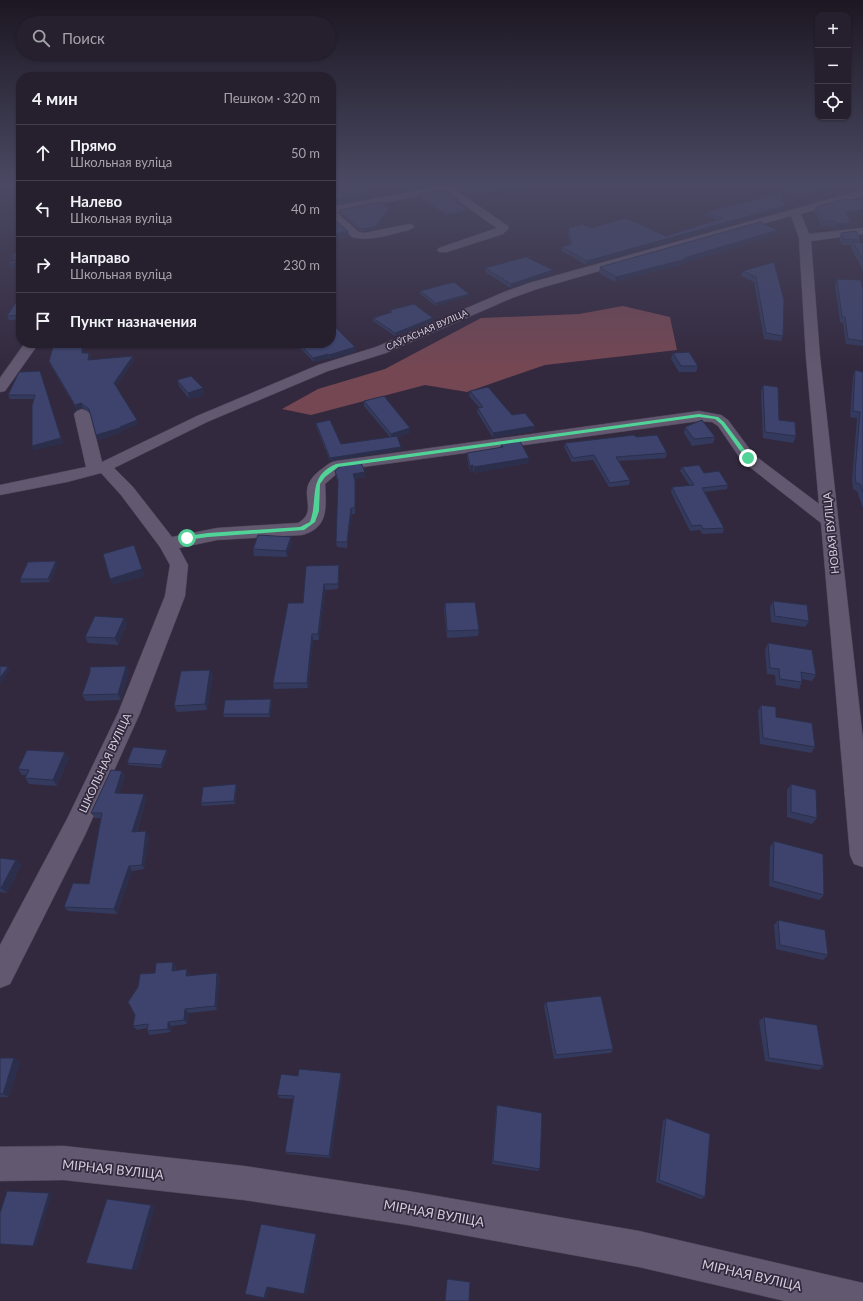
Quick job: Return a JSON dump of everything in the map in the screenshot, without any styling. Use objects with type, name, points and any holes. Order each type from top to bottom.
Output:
[{"type":"street","points":[[443,250],[456,246]]},
{"type":"street","name":"САЎГАСНАЯ ВУЛІЦА","points":[[0,490],[67,477],[100,468],[202,420],[316,371],[382,350],[508,295],[548,282],[676,246]]},
{"type":"street","name":"НОВАЯ ВУЛІЦА","points":[[806,246],[813,357],[863,854]]},
{"type":"street","points":[[0,388],[28,348]]},
{"type":"street","points":[[0,369],[15,365]]},
{"type":"street","points":[[82,414],[100,468]]},
{"type":"street","points":[[168,545],[187,538],[208,535],[302,529],[313,522],[317,511],[318,484],[323,476],[336,466],[699,416],[716,418],[722,423],[748,458],[830,521]]},
{"type":"street","name":"ШКОЛЬНАЯ ВУЛІЦА","points":[[0,974],[76,828],[129,712],[174,596],[179,565],[168,545],[127,491],[100,468]]},
{"type":"street","name":"МІРНАЯ ВУЛІЦА","points":[[0,1164],[64,1163],[244,1183],[408,1208],[639,1249],[863,1301]]},
{"type":"shaded area","points":[[623,306],[670,317],[677,350],[545,365],[467,392],[425,385],[311,415],[282,409],[318,389],[385,369],[481,318],[579,314]]},
{"type":"building","points":[[566,246],[642,246],[587,261],[562,247]]},
{"type":"building","points":[[676,246],[725,246],[684,258],[686,259],[616,277],[600,267]]},
{"type":"building","points":[[855,246],[863,246],[863,260]]},
{"type":"building","points":[[526,257],[553,270],[511,284],[485,268]]},
{"type":"building","points":[[16,261],[16,263],[8,263]]},
{"type":"building","points":[[774,262],[784,300],[783,336],[766,333],[756,277],[743,271]]},
{"type":"building","points":[[837,279],[861,280],[863,290],[863,341],[848,339],[845,317],[842,317]]},
{"type":"building","points":[[454,282],[469,294],[436,303],[420,291]]},
{"type":"building","points":[[16,302],[16,315],[7,316]]},
{"type":"building","points":[[414,304],[433,318],[395,333],[373,318],[392,312],[390,310]]},
{"type":"building","points":[[336,328],[355,347],[329,355],[313,358],[304,348],[336,348]]},
{"type":"building","points":[[53,348],[82,348],[82,353],[89,353],[88,360],[133,356],[114,383],[137,420],[120,428],[96,435],[89,409],[81,403],[75,405],[49,361]]},
{"type":"building","points":[[689,352],[698,366],[681,366],[673,353]]},
{"type":"building","points":[[855,370],[863,372],[863,492],[860,484],[856,483],[855,473],[860,412],[853,411]]},
{"type":"building","points":[[40,371],[61,438],[32,446],[32,406],[35,395],[8,395],[19,372]]},
{"type":"building","points":[[191,376],[203,388],[188,393],[177,380]]},
{"type":"building","points":[[763,385],[778,387],[779,420],[795,422],[796,436],[765,432]]},
{"type":"building","points":[[488,387],[512,415],[525,413],[535,426],[493,433],[478,408],[483,407],[470,391]]},
{"type":"building","points":[[384,396],[410,428],[391,434],[364,401]]},
{"type":"building","points":[[330,420],[341,444],[397,436],[401,447],[330,458],[316,423]]},
{"type":"building","points":[[702,420],[715,437],[694,439],[685,427]]},
{"type":"building","points":[[634,435],[636,437],[657,435],[667,453],[616,457],[630,480],[610,483],[594,455],[573,458],[565,443]]},
{"type":"building","points":[[520,441],[529,458],[474,467],[473,465],[470,466],[467,453],[503,447],[501,444]]},
{"type":"building","points":[[361,463],[365,472],[353,474],[355,480],[355,508],[351,508],[347,542],[336,542],[338,480],[335,471],[341,466]]},
{"type":"building","points":[[699,465],[704,473],[719,471],[728,485],[702,488],[724,528],[703,529],[701,525],[692,526],[672,487],[694,485],[682,467]]},
{"type":"building","points":[[258,535],[291,537],[286,551],[253,549]]},
{"type":"building","points":[[134,545],[142,569],[110,579],[103,554]]},
{"type":"building","points":[[56,561],[48,579],[20,579],[28,562]]},
{"type":"building","points":[[339,565],[338,584],[324,584],[318,634],[312,634],[307,683],[273,683],[288,603],[303,603],[306,566]]},
{"type":"building","points":[[773,601],[807,605],[809,621],[775,616]]},
{"type":"building","points":[[475,602],[479,630],[447,631],[445,603]]},
{"type":"building","points":[[95,616],[124,618],[115,638],[85,637]]},
{"type":"building","points":[[768,643],[812,650],[816,675],[801,672],[802,682],[780,679],[779,669],[770,668]]},
{"type":"building","points":[[0,666],[8,667],[0,678]]},
{"type":"building","points":[[126,666],[118,694],[82,695],[90,672],[90,667]]},
{"type":"building","points":[[210,670],[205,704],[174,706],[181,671]]},
{"type":"building","points":[[271,699],[269,714],[223,714],[225,700]]},
{"type":"building","points":[[761,705],[776,707],[776,717],[812,723],[815,747],[763,738]]},
{"type":"building","points":[[133,747],[167,750],[161,765],[127,763]]},
{"type":"building","points":[[27,750],[65,752],[53,780],[25,778],[29,770],[18,769]]},
{"type":"building","points":[[111,770],[122,771],[115,793],[144,794],[132,832],[146,831],[142,865],[129,866],[114,909],[64,907],[73,883],[89,884],[102,813],[91,813]]},
{"type":"building","points":[[236,784],[234,801],[201,803],[203,787]]},
{"type":"building","points":[[791,784],[816,790],[817,818],[791,812]]},
{"type":"building","points":[[774,841],[823,854],[824,895],[773,881]]},
{"type":"building","points":[[0,858],[16,860],[1,888],[0,888]]},
{"type":"building","points":[[778,920],[825,930],[828,955],[780,945]]},
{"type":"building","points":[[173,962],[172,971],[187,969],[186,976],[217,973],[215,1006],[185,1009],[184,1020],[168,1022],[168,1029],[147,1031],[148,1024],[133,1026],[135,1015],[128,1002],[138,987],[140,974],[155,973],[156,963]]},
{"type":"building","points":[[601,996],[613,1049],[556,1055],[546,1002]]},
{"type":"building","points":[[764,1017],[817,1025],[824,1066],[769,1058]]},
{"type":"building","points":[[0,1058],[14,1058],[3,1094],[0,1094]]},
{"type":"building","points":[[299,1069],[341,1073],[329,1156],[285,1152],[294,1096],[277,1095],[281,1074],[298,1076]]},
{"type":"building","points":[[497,1105],[542,1113],[540,1169],[493,1161]]},
{"type":"building","points":[[666,1118],[710,1134],[705,1197],[659,1180]]},
{"type":"building","points":[[7,1191],[49,1193],[33,1246],[0,1244],[0,1213]]},
{"type":"building","points":[[107,1199],[151,1205],[132,1270],[86,1263]]},
{"type":"building","points":[[261,1224],[316,1234],[304,1294],[267,1287],[264,1298],[245,1294]]},
{"type":"building","points":[[447,1279],[470,1282],[469,1301],[445,1301]]},
{"type":"route","points":[[187,538],[208,535],[302,529],[313,522],[317,511],[318,484],[323,476],[336,466],[353,463],[699,416],[716,418],[722,423],[748,458]]}]
